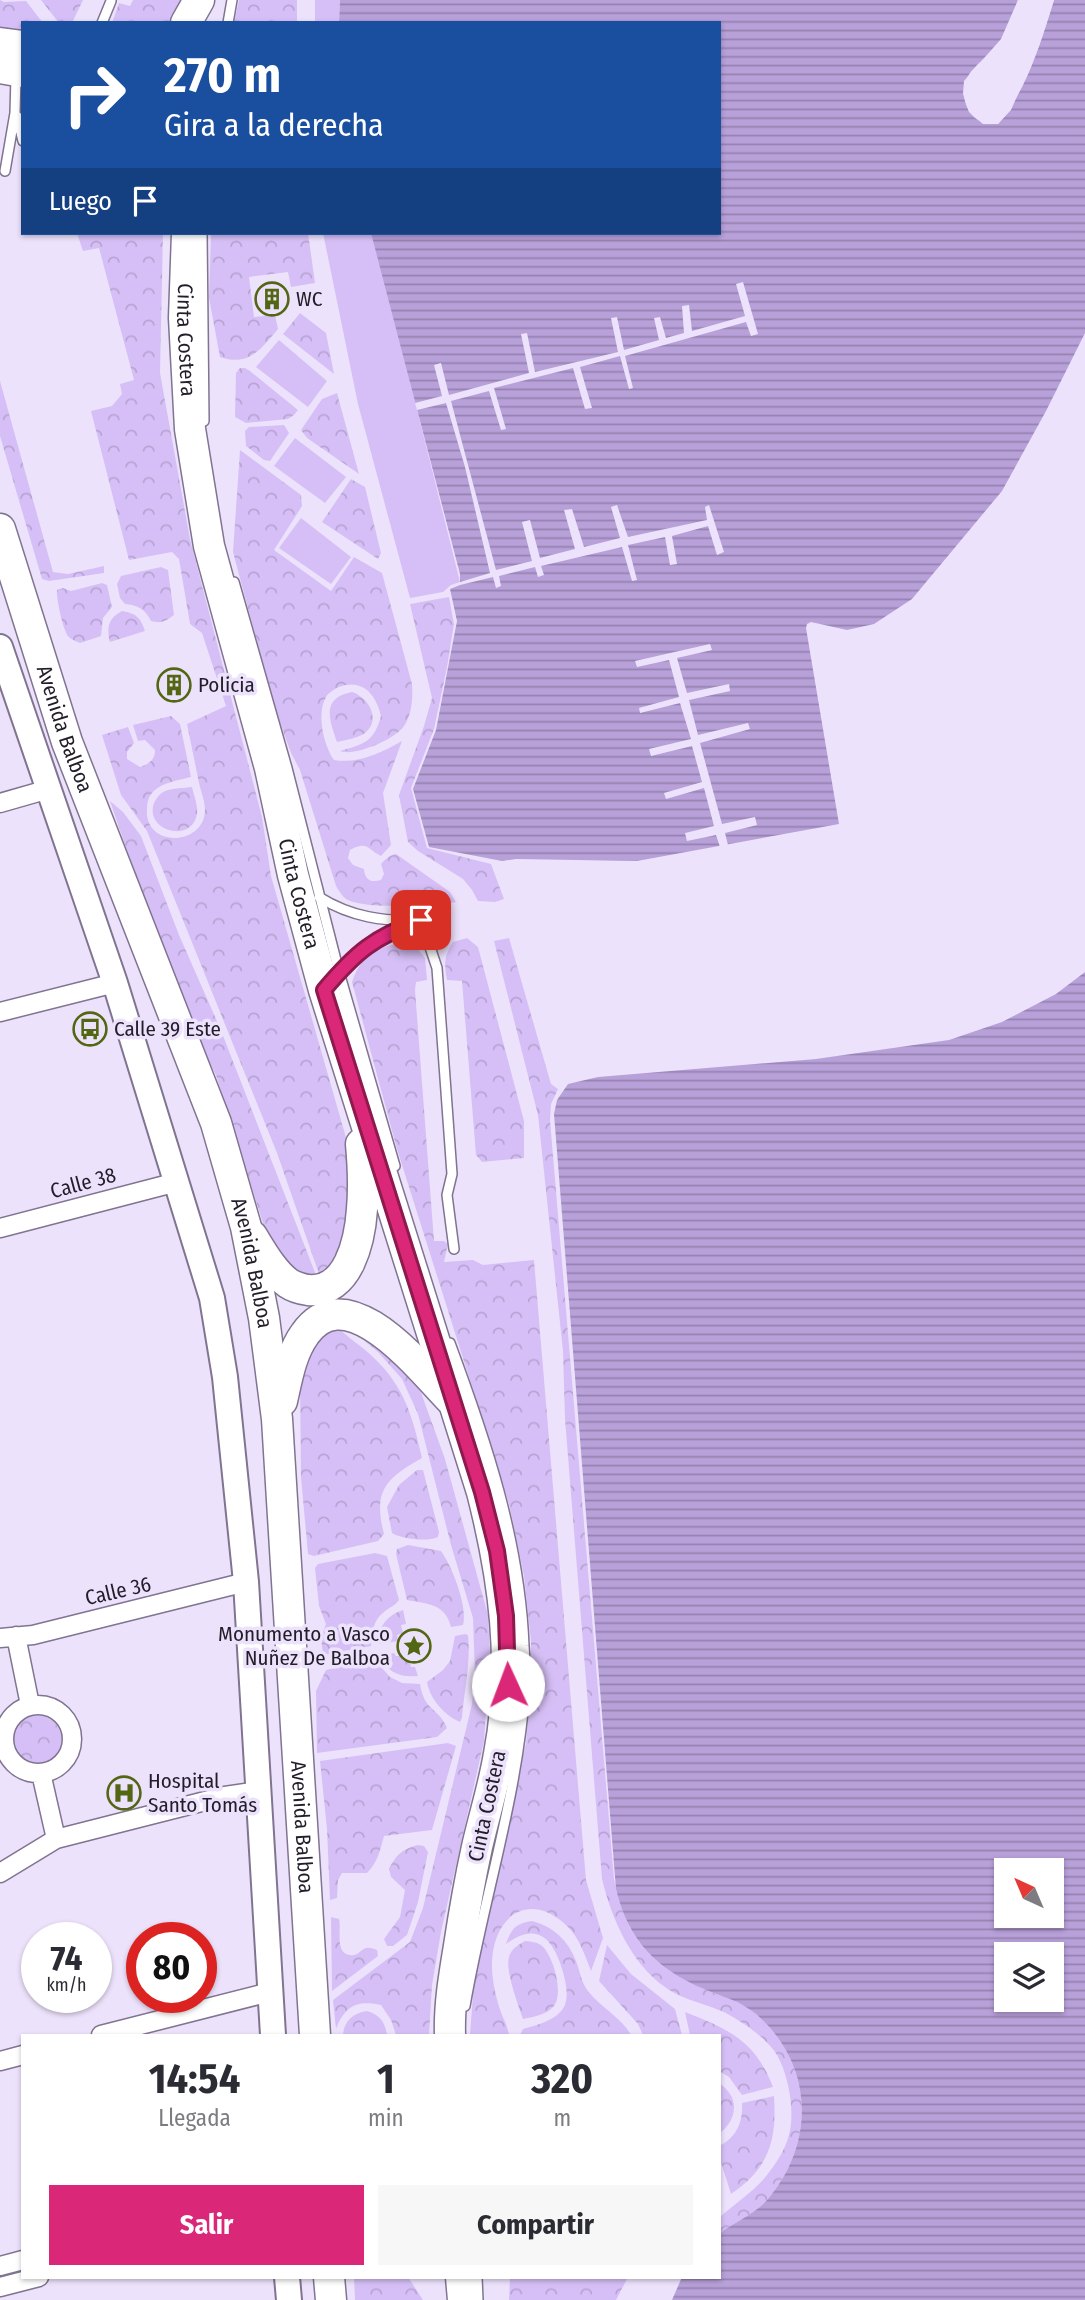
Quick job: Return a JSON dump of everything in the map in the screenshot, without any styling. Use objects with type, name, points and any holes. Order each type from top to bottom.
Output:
[{"type":"highway","points":[[187,21],[199,0]]},
{"type":"highway","points":[[212,21],[216,0]]},
{"type":"highway","points":[[0,43],[15,65]]},
{"type":"highway","name":"Cinta Costera","points":[[187,235],[184,318],[190,429],[209,546],[270,768],[293,875],[332,981],[357,1096],[455,1404],[497,1551],[506,1616],[508,1685],[499,1754],[477,1847],[449,2011],[457,2024]]},
{"type":"highway","name":"Avenida Balboa","points":[[0,529],[47,682],[83,786],[216,1123],[246,1227],[264,1318],[277,1419],[315,2034]]},
{"type":"highway","points":[[0,577],[47,682]]},
{"type":"highway","points":[[246,1227],[271,1265],[289,1284],[314,1290],[327,1287],[339,1279],[348,1266],[357,1243],[362,1210],[363,1179],[357,1096]]},
{"type":"highway","points":[[277,1419],[296,1351],[305,1333],[319,1321],[338,1314],[354,1315],[373,1326],[411,1359],[455,1404]]},
{"type":"highway","points":[[461,2279],[463,2300]]},
{"type":"main road","name":"Avenida Balboa","points":[[0,647],[115,983],[212,1298],[225,1377],[246,1582],[273,2034]]},
{"type":"main road","points":[[288,2279],[289,2300]]},
{"type":"street","points":[[0,803],[49,789]]},
{"type":"street","points":[[0,1012],[115,983]]},
{"type":"street","name":"Calle 38","points":[[0,1228],[177,1182]]},
{"type":"street","name":"Calle 36","points":[[8,1637],[33,1635],[246,1582]]},
{"type":"street","points":[[8,1637],[30,1705]]},
{"type":"street","points":[[30,1705],[50,1707],[59,1712],[71,1728],[71,1748],[67,1757],[60,1765],[41,1773],[19,1768],[5,1750],[5,1728],[19,1710],[30,1705]]},
{"type":"street","points":[[41,1773],[56,1839]]},
{"type":"street","points":[[0,1873],[56,1839],[225,1796],[259,1791]]},
{"type":"street","points":[[106,2034],[270,1992]]},
{"type":"street","points":[[0,2061],[21,2056]]},
{"type":"street","points":[[0,2266],[21,2261]]},
{"type":"street","points":[[0,2287],[32,2279]]},
{"type":"lane","points":[[228,21],[232,0]]},
{"type":"lane","points":[[103,21],[111,1]]},
{"type":"lane","points":[[15,65],[15,104],[21,135]]},
{"type":"lane","points":[[5,171],[15,104]]},
{"type":"lane","points":[[202,235],[204,426]]},
{"type":"lane","points":[[230,566],[321,898],[332,981],[398,1178]]},
{"type":"lane","points":[[293,875],[338,908],[365,917],[393,921],[421,920]]},
{"type":"lane","points":[[332,981],[366,946],[392,930],[421,920]]},
{"type":"lane","points":[[421,920],[437,968],[452,1174],[447,1195],[454,1249]]},
{"type":"lane","points":[[447,1333],[471,1399],[513,1547],[523,1612],[526,1686],[517,1756],[457,2024]]},
{"type":"lane","points":[[477,2279],[478,2300]]},
{"type":"green space","points":[[0,0],[26,1],[41,21],[21,21],[21,40],[0,35]]},
{"type":"green space","points":[[41,0],[83,0],[73,21],[57,21]]},
{"type":"green space","points":[[133,0],[186,0],[176,21],[113,21],[119,3],[130,6]]},
{"type":"green space","points":[[239,0],[297,0],[297,21],[234,21]]},
{"type":"green space","points":[[315,0],[340,0],[339,21],[315,21]]},
{"type":"green space","points":[[78,235],[163,235],[160,373],[190,539],[262,817],[271,876],[351,1155],[353,1184],[345,1236],[333,1264],[319,1274],[277,1153],[147,831],[121,795],[102,735],[128,727],[134,743],[127,752],[127,759],[140,767],[151,761],[155,750],[145,740],[138,741],[133,725],[171,716],[180,724],[191,777],[159,787],[150,796],[147,809],[149,822],[155,831],[164,836],[174,838],[195,831],[202,822],[205,807],[187,724],[226,706],[202,633],[190,624],[179,559],[172,552],[129,560],[91,411],[112,406],[122,394],[120,384],[134,380],[99,248],[83,251]]},
{"type":"green space","points":[[211,235],[308,235],[315,283],[291,287],[288,272],[249,277],[254,317],[275,315],[278,329],[254,354],[239,360],[220,357],[209,298]]},
{"type":"green space","points":[[323,235],[373,235],[460,582],[443,592],[410,598],[358,404]]},
{"type":"green space","points":[[300,313],[326,333],[334,374],[283,334]]},
{"type":"green space","points":[[279,340],[327,381],[308,407],[256,367]]},
{"type":"green space","points":[[240,368],[250,371],[298,410],[288,419],[246,423],[235,417],[236,373]]},
{"type":"green space","points":[[0,381],[53,572],[68,574],[104,566],[104,573],[49,581],[42,579],[0,436]]},
{"type":"green space","points":[[337,393],[359,474],[307,438],[301,430],[322,399]]},
{"type":"green space","points":[[284,425],[289,433],[270,461],[264,460],[246,446],[245,431],[249,427]]},
{"type":"green space","points":[[295,438],[346,477],[325,503],[274,466]]},
{"type":"green space","points":[[240,450],[301,495],[302,506],[274,550],[331,591],[354,557],[382,573],[412,684],[409,717],[404,726],[393,736],[364,749],[340,751],[367,741],[375,731],[381,716],[372,695],[361,686],[347,685],[330,693],[323,704],[323,730],[334,760],[361,759],[402,741],[383,793],[391,845],[381,856],[367,847],[356,847],[350,850],[348,858],[353,865],[364,869],[369,880],[377,881],[381,880],[384,874],[381,864],[396,854],[450,892],[456,902],[416,906],[368,905],[346,899],[336,886],[300,770],[274,706],[233,552]]},
{"type":"green space","points":[[351,479],[365,487],[381,553],[378,559],[322,522]]},
{"type":"green space","points":[[301,518],[351,557],[331,584],[279,548]]},
{"type":"green space","points":[[161,567],[168,570],[174,615],[158,622],[151,621],[141,608],[125,604],[120,598],[117,584],[121,576]]},
{"type":"green space","points":[[102,583],[107,585],[112,607],[103,618],[101,636],[80,643],[71,639],[60,614],[57,590],[63,588],[71,591]]},
{"type":"green space","points":[[449,597],[454,624],[447,667],[434,729],[411,788],[427,848],[491,864],[504,899],[495,902],[478,901],[463,879],[408,842],[399,795],[432,698],[410,604]]},
{"type":"green space","points":[[122,611],[137,617],[145,631],[110,642],[110,623]]},
{"type":"green space","points":[[352,692],[368,703],[373,715],[372,721],[362,735],[337,742],[330,718],[332,704],[335,699]]},
{"type":"green space","points":[[192,787],[197,811],[193,823],[187,829],[179,831],[162,827],[153,813],[157,798],[168,790]]},
{"type":"green space","points":[[110,801],[123,812],[141,836],[179,935],[220,1028],[316,1275],[296,1274],[268,1239],[216,1075],[188,1021]]},
{"type":"green space","points":[[467,938],[478,947],[524,1121],[524,1158],[482,1162],[476,1155],[462,981],[447,980],[445,965],[453,942]]},
{"type":"green space","points":[[509,938],[551,1084],[558,1089],[551,1104],[550,1120],[614,1879],[619,1900],[634,1935],[657,1961],[689,1982],[739,2003],[756,2014],[775,2034],[789,2056],[798,2080],[802,2104],[800,2129],[794,2154],[783,2178],[762,2205],[721,2233],[721,2216],[759,2184],[783,2151],[791,2118],[788,2084],[777,2055],[763,2039],[725,2013],[673,1992],[642,1966],[617,1924],[602,1879],[565,1419],[563,1351],[538,1115],[494,941]]},
{"type":"green space","points":[[412,942],[425,958],[427,980],[416,982],[415,990],[434,1241],[448,1244],[444,1262],[473,1260],[483,1265],[534,1260],[586,1880],[603,1938],[591,1971],[576,1937],[553,1916],[539,1910],[526,1910],[515,1914],[505,1923],[493,1950],[492,1967],[500,2010],[509,2034],[470,2034],[474,1980],[487,1909],[526,1743],[531,1641],[524,1576],[509,1504],[397,1149],[352,982],[356,971],[368,956],[391,945]]},
{"type":"green space","points":[[345,1325],[378,1342],[419,1387],[445,1459],[488,1615],[490,1653],[484,1741],[441,1932],[432,1985],[429,2034],[396,2034],[391,2020],[381,2005],[365,2003],[348,2010],[336,2029],[333,2000],[410,1942],[423,1908],[472,1704],[475,1676],[473,1618],[451,1545],[418,1414],[402,1379],[378,1352]]},
{"type":"green space","points":[[336,1326],[373,1357],[393,1380],[411,1416],[422,1458],[399,1473],[385,1488],[380,1507],[384,1534],[378,1541],[314,1556],[308,1554],[301,1477],[300,1379],[307,1349]]},
{"type":"green space","points":[[417,1470],[423,1470],[439,1532],[438,1537],[433,1539],[415,1539],[392,1533],[387,1507],[399,1485]]},
{"type":"green space","points":[[408,1545],[441,1551],[458,1587],[463,1608],[463,1625],[451,1627],[440,1609],[407,1600],[396,1554],[397,1549]]},
{"type":"green space","points":[[375,1553],[387,1556],[399,1600],[377,1619],[371,1646],[323,1655],[321,1637],[326,1624],[319,1606],[315,1568],[318,1564]]},
{"type":"green space","points":[[403,1610],[406,1624],[401,1625],[403,1633],[397,1635],[398,1641],[377,1644],[384,1622]]},
{"type":"green space","points":[[468,1635],[469,1656],[460,1722],[439,1706],[427,1682],[450,1661],[455,1636]]},
{"type":"green space","points":[[394,1653],[396,1656],[402,1656],[403,1661],[409,1660],[418,1676],[395,1673],[379,1656]]},
{"type":"green space","points":[[374,1659],[390,1677],[402,1683],[420,1684],[428,1705],[440,1716],[447,1728],[437,1737],[317,1753],[316,1691],[326,1670]]},
{"type":"green space","points":[[36,1715],[46,1717],[54,1723],[60,1731],[60,1751],[54,1759],[46,1765],[36,1767],[26,1765],[18,1759],[12,1751],[10,1741],[12,1731],[18,1723],[26,1717]]},
{"type":"green space","points":[[448,1743],[456,1746],[432,1830],[384,1836],[371,1869],[367,1873],[342,1873],[338,1880],[337,1898],[330,1900],[327,1829],[320,1761]]},
{"type":"green space","points":[[418,1845],[424,1846],[428,1852],[418,1902],[407,1935],[393,1946],[387,1946],[384,1939],[400,1917],[405,1890],[391,1877],[389,1869],[400,1853]]},
{"type":"green space","points":[[331,1917],[339,1919],[340,1945],[345,1953],[354,1955],[371,1948],[377,1950],[378,1956],[332,1991]]},
{"type":"green space","points":[[532,1921],[547,1927],[564,1941],[573,1953],[588,1991],[630,2034],[520,2034],[523,2029],[559,2014],[567,1996],[555,1951],[543,1937],[527,1934],[506,1944],[510,1934],[522,1923]]},
{"type":"green space","points":[[525,1941],[541,1945],[550,1957],[558,1984],[558,1994],[550,2010],[523,2019],[508,1963],[511,1952]]},
{"type":"green space","points":[[607,1945],[631,1974],[675,2009],[682,2034],[643,2034],[638,2024],[599,1981]]},
{"type":"green space","points":[[367,2011],[375,2015],[385,2026],[387,2034],[343,2034],[350,2018]]},
{"type":"green space","points":[[685,2012],[738,2038],[758,2058],[773,2087],[742,2095],[729,2077],[721,2072],[721,2034],[690,2034]]},
{"type":"green space","points":[[721,2085],[731,2095],[734,2108],[721,2132]]},
{"type":"green space","points":[[774,2096],[774,2127],[768,2152],[762,2163],[744,2184],[731,2194],[721,2162],[721,2145],[738,2128],[742,2103]]},
{"type":"green space","points":[[354,2279],[409,2279],[423,2300],[355,2300]]},
{"type":"green space","points":[[510,2279],[627,2279],[616,2300],[509,2300]]},
{"type":"shaded area","points":[[340,0],[1018,0],[1001,40],[973,70],[964,86],[967,107],[973,116],[984,122],[998,124],[1025,81],[1054,0],[1085,0],[1085,333],[1002,491],[912,599],[874,624],[847,630],[811,622],[807,624],[839,824],[637,861],[502,861],[429,847],[413,789],[436,730],[457,621],[450,589],[460,585],[460,574],[372,235],[721,235],[721,21],[339,21]]},
{"type":"shaded area","points":[[1085,972],[1085,2300],[672,2300],[681,2279],[721,2279],[721,2233],[762,2205],[783,2178],[794,2154],[802,2104],[798,2080],[789,2056],[775,2034],[749,2009],[687,1981],[658,1962],[636,1938],[621,1907],[616,1889],[554,1114],[557,1100],[568,1084],[598,1077],[816,1059],[949,1040],[1002,1022],[1056,994]]},
{"type":"pier","points":[[1018,0],[1022,0],[1005,41],[968,83],[966,94],[972,110],[985,121],[997,121],[1008,108],[1036,44],[1051,0],[1054,0],[1039,46],[1011,110],[998,124],[983,124],[969,112],[963,94],[964,81],[1001,39]]},
{"type":"pier","points":[[743,282],[758,334],[751,336],[746,322],[625,356],[633,388],[629,389],[620,356],[580,367],[592,408],[585,409],[573,368],[494,388],[506,429],[501,430],[489,391],[451,401],[496,570],[532,561],[522,522],[530,520],[540,558],[575,549],[564,510],[572,509],[584,547],[620,538],[611,507],[617,505],[628,537],[707,520],[705,507],[709,505],[724,552],[717,555],[708,526],[672,536],[677,564],[670,565],[665,537],[628,545],[637,580],[632,581],[622,547],[541,566],[544,575],[538,577],[535,567],[499,576],[501,586],[496,588],[493,577],[460,585],[460,582],[490,573],[465,467],[446,403],[417,410],[415,403],[442,396],[434,365],[441,363],[449,395],[529,373],[521,334],[527,333],[535,372],[618,352],[611,318],[617,317],[624,350],[659,340],[654,318],[660,317],[666,338],[684,333],[682,306],[689,305],[692,331],[745,316],[736,284]]},
{"type":"pier","points":[[710,644],[712,650],[677,658],[687,693],[729,684],[730,691],[689,700],[698,735],[748,723],[750,729],[700,743],[722,824],[755,817],[757,825],[725,833],[728,845],[720,847],[716,835],[687,841],[685,833],[714,826],[704,788],[666,799],[664,793],[702,782],[692,746],[651,756],[649,749],[691,739],[680,703],[640,713],[639,708],[679,697],[669,660],[637,667],[635,661]]},
{"type":"place","name":"WC","points":[[272,299]]},
{"type":"place","name":"Policia","points":[[174,685]]},
{"type":"place","name":"Calle 39 Este","points":[[90,1029]]},
{"type":"place","name":"Monumento a Vasco Nuñez De Balboa","points":[[414,1646]]},
{"type":"place","name":"Hospital Santo Tomás","points":[[124,1793]]},
{"type":"route","points":[[421,920],[392,930],[366,946],[324,990],[482,1492],[497,1551],[506,1616],[508,1685]]}]
